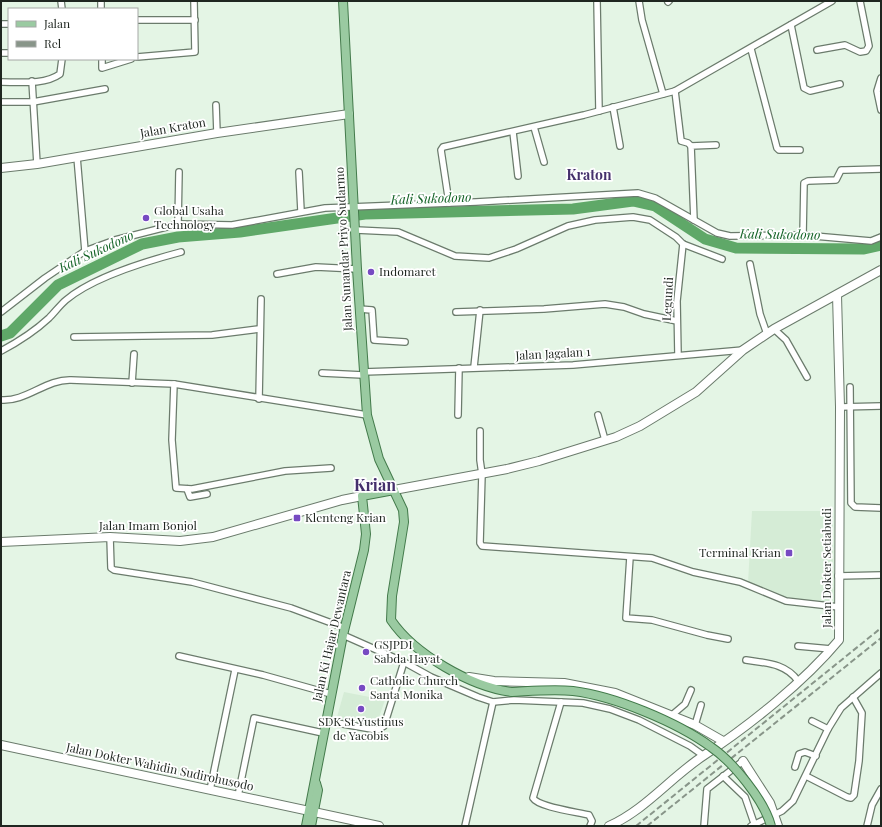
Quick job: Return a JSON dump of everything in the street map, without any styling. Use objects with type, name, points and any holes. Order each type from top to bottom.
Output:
[{"type":"main road","name":"Jalan Sunandar Priyo Sudarmo","points":[[343,1],[348,114],[355,209],[359,309],[366,415],[375,446],[403,510],[404,526],[392,596],[390,620],[404,636],[444,666],[466,680],[482,686],[512,692],[573,691],[605,698],[667,722],[690,733],[712,748],[744,779],[760,802],[771,826]]},
{"type":"main road","name":"Jalan Kraton","points":[[1,168],[37,164],[217,133],[348,114]]},
{"type":"main road","points":[[362,496],[482,474],[539,461],[605,440],[640,426],[696,392],[743,350],[774,329],[881,270]]},
{"type":"main road","name":"Jalan Dokter Setiabudi","points":[[609,826],[638,810],[720,743],[780,698],[831,649],[838,640],[840,407],[837,295]]},
{"type":"main road","name":"Jalan Imam Bonjol","points":[[1,542],[110,537],[180,541],[213,537],[342,500],[362,496]]},
{"type":"main road","name":"Jalan Ki Hajar Dewantara","points":[[306,826],[318,790],[315,780],[323,733],[344,631],[364,550],[366,534],[362,496]]},
{"type":"main road","points":[[444,666],[470,678],[481,680],[564,683],[612,702],[672,715],[695,725],[720,743]]},
{"type":"main road","name":"Jalan Dokter Wahidin Sudirohusodo","points":[[1,745],[311,811]]},
{"type":"main road","points":[[743,761],[770,803],[772,816],[778,826]]},
{"type":"main road","points":[[311,811],[379,826]]},
{"type":"main road","name":"Jalan Ki Hajar Dewantara","points":[[311,811],[311,826]]},
{"type":"street","points":[[139,56],[194,53],[196,49],[194,1]]},
{"type":"street","points":[[597,1],[598,111]]},
{"type":"street","points":[[639,1],[642,20],[663,94]]},
{"type":"street","points":[[449,203],[441,148],[446,145],[513,132],[675,91],[751,49],[832,1]]},
{"type":"street","points":[[817,50],[844,45],[860,52],[866,51],[869,46],[860,1]]},
{"type":"street","points":[[138,20],[194,20]]},
{"type":"street","points":[[791,25],[804,88],[810,91],[840,84]]},
{"type":"street","points":[[751,49],[777,148],[779,150],[800,150]]},
{"type":"street","points":[[1,82],[32,81],[55,78],[60,74],[62,60]]},
{"type":"street","points":[[102,60],[102,68],[128,60]]},
{"type":"street","points":[[881,78],[877,91],[881,110]]},
{"type":"street","points":[[32,81],[37,164]]},
{"type":"street","points":[[1,102],[33,102],[105,89]]},
{"type":"street","points":[[675,91],[681,141],[688,143],[691,146],[716,145]]},
{"type":"street","points":[[216,105],[217,133]]},
{"type":"street","points":[[613,107],[620,146]]},
{"type":"street","points":[[534,127],[544,162]]},
{"type":"street","points":[[513,132],[518,176]]},
{"type":"street","points":[[691,146],[694,220]]},
{"type":"street","points":[[77,157],[85,251]]},
{"type":"street","points":[[803,235],[804,183],[808,181],[836,180],[841,170],[881,169]]},
{"type":"street","points":[[178,224],[179,172]]},
{"type":"street","points":[[299,172],[301,211]]},
{"type":"street","points":[[1,312],[44,278],[85,251],[115,240],[178,224],[232,225],[301,211],[325,208],[355,209],[638,193],[655,198],[717,233],[730,236],[803,235],[871,241],[881,237]]},
{"type":"street","points":[[356,228],[398,232],[450,254],[490,258],[516,250],[568,226],[595,220],[633,218],[650,220],[676,237],[683,244],[722,259]]},
{"type":"street","name":"Legundi","points":[[678,355],[677,321],[683,244]]},
{"type":"street","points":[[1,351],[18,341],[44,322],[66,300],[83,288],[111,275],[154,259],[181,252]]},
{"type":"street","points":[[750,264],[760,314],[767,334]]},
{"type":"street","points":[[277,274],[316,267],[357,269]]},
{"type":"street","points":[[259,399],[259,330],[261,299]]},
{"type":"street","points":[[456,312],[544,309],[605,304],[624,306],[644,314],[677,321]]},
{"type":"street","points":[[359,309],[372,310],[374,340],[406,342]]},
{"type":"street","points":[[474,367],[480,310]]},
{"type":"street","points":[[774,329],[786,340],[807,377]]},
{"type":"street","points":[[74,337],[212,335],[259,330]]},
{"type":"street","name":"Jalan Jagalan 1","points":[[322,373],[363,374],[474,367],[574,365],[743,350]]},
{"type":"street","points":[[132,383],[134,354]]},
{"type":"street","points":[[458,415],[459,368]]},
{"type":"street","points":[[1,400],[11,400],[58,380],[174,384],[259,399],[366,415]]},
{"type":"street","points":[[174,384],[172,440],[175,487],[188,492],[265,474],[331,468]]},
{"type":"street","points":[[850,387],[850,503],[855,507],[881,508]]},
{"type":"street","points":[[840,407],[881,406]]},
{"type":"street","points":[[598,415],[605,440]]},
{"type":"street","points":[[480,431],[480,460],[482,474],[480,543],[482,546],[652,558],[693,572],[740,582],[786,601],[839,607]]},
{"type":"street","points":[[188,492],[190,497],[207,494]]},
{"type":"street","points":[[110,537],[111,568],[114,570],[192,582],[291,608],[344,631],[431,677],[493,702],[514,700],[583,703],[612,702],[639,720],[705,755]]},
{"type":"street","points":[[630,557],[626,618],[652,620],[707,635],[728,639]]},
{"type":"street","points":[[838,576],[881,575]]},
{"type":"street","points":[[798,646],[831,649]]},
{"type":"street","points":[[179,656],[235,670],[263,675],[331,694]]},
{"type":"street","points":[[746,660],[775,664],[793,673],[798,681]]},
{"type":"street","points":[[326,721],[377,730],[381,729],[384,726],[404,662]]},
{"type":"street","points":[[210,790],[235,670]]},
{"type":"street","points":[[725,775],[745,797],[754,825],[782,811],[794,801],[828,729],[841,708],[881,673]]},
{"type":"street","points":[[672,715],[685,704],[691,690]]},
{"type":"street","points":[[806,776],[847,797],[851,798],[854,795],[860,761],[862,713],[853,697]]},
{"type":"street","points":[[466,826],[493,702]]},
{"type":"street","points":[[562,702],[533,798],[542,804],[588,815],[592,821],[590,826]]},
{"type":"street","points":[[695,725],[700,705]]},
{"type":"street","points":[[238,796],[253,718],[323,733]]},
{"type":"street","points":[[812,720],[828,729]]},
{"type":"street","points":[[795,767],[799,754],[805,752],[816,756]]},
{"type":"street","points":[[704,826],[707,789],[743,761]]},
{"type":"street","points":[[867,826],[872,807],[881,789]]},
{"type":"shaded area","name":"Terminal Krian","points":[[752,511],[833,511],[834,607],[799,604],[748,583]]},
{"type":"shaded area","name":"SDK St Yustinus de Yacobis","points":[[344,692],[385,700],[376,726],[337,717]]},
{"type":"waterway","name":"Kali Sukodono","points":[[1,336],[10,333],[58,285],[142,244],[178,237],[240,232],[365,214],[573,209],[633,201],[655,206],[705,239],[736,248],[864,249],[881,245]]},
{"type":"railway","points":[[636,826],[881,628]]},
{"type":"railway","points":[[647,826],[881,638]]},
{"type":"place","name":"Global Usaha Technology","points":[[146,218]]},
{"type":"place","name":"Indomaret","points":[[371,272]]},
{"type":"place","name":"Klenteng Krian","points":[[297,518]]},
{"type":"place","name":"Terminal Krian","points":[[789,553]]},
{"type":"place","name":"GSJPDI Sabda Hayat","points":[[366,652]]},
{"type":"place","name":"Catholic Church Santa Monika","points":[[362,688]]},
{"type":"place","name":"SDK St Yustinus de Yacobis","points":[[361,709]]},
{"type":"district","name":"Kraton","points":[[589,175]]},
{"type":"district","name":"Krian","points":[[375,485]]}]
